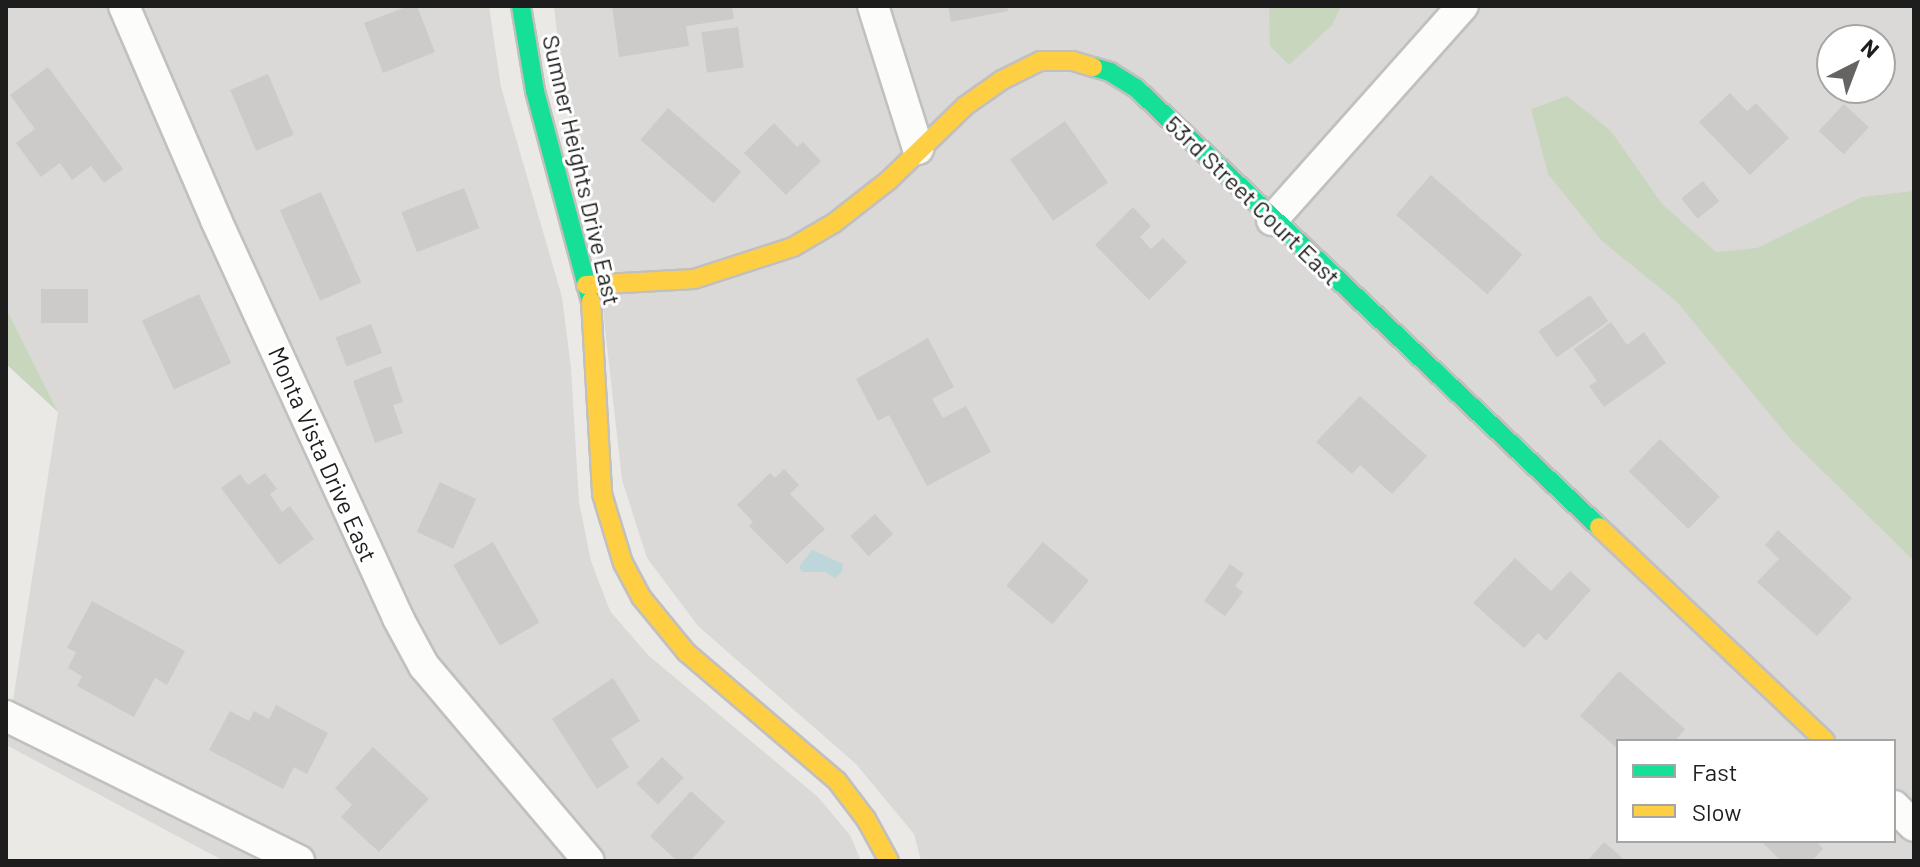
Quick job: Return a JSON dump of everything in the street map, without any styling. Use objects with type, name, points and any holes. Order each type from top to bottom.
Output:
[{"type":"street","name":"Monta Vista Drive East","points":[[124,6],[216,220],[354,527],[404,630],[424,666],[589,861]]},
{"type":"street","name":"Sumner Heights Drive East","points":[[521,6],[535,91],[593,309],[602,494],[629,574],[641,597],[686,652],[837,781],[866,819],[889,861]]},
{"type":"street","points":[[873,6],[918,149]]},
{"type":"street","points":[[1272,220],[1463,6]]},
{"type":"street","name":"53rd Street Court East","points":[[586,285],[694,279],[793,247],[834,223],[889,180],[965,106],[1002,80],[1040,61],[1073,61],[1110,72],[1136,88],[1823,739]]},
{"type":"street","points":[[6,716],[299,861]]},
{"type":"street","points":[[1896,808],[1914,826]]},
{"type":"shaded area","points":[[6,6],[489,6],[501,87],[562,297],[571,368],[579,502],[591,561],[610,611],[648,655],[818,797],[850,835],[861,861],[224,861],[6,745],[58,412],[6,308]]},
{"type":"shaded area","points":[[554,6],[1914,6],[1914,861],[921,861],[914,834],[856,764],[698,626],[647,558],[622,480],[592,212],[564,94]]},
{"type":"green space","points":[[1269,6],[1341,6],[1332,25],[1289,65],[1270,46]]},
{"type":"green space","points":[[1567,96],[1611,131],[1662,204],[1716,252],[1757,248],[1862,197],[1914,191],[1914,561],[1791,440],[1677,302],[1602,241],[1548,174],[1531,109]]},
{"type":"green space","points":[[6,308],[58,412],[6,364]]},
{"type":"water","points":[[812,550],[843,564],[842,572],[835,578],[825,572],[802,572],[799,567]]},
{"type":"building","points":[[408,6],[417,6],[435,52],[383,73],[364,23]]},
{"type":"building","points":[[612,6],[732,6],[734,19],[686,26],[689,46],[619,57]]},
{"type":"building","points":[[948,6],[1007,6],[1008,11],[951,22]]},
{"type":"building","points":[[738,27],[744,68],[707,73],[701,32]]},
{"type":"building","points":[[48,67],[123,169],[104,183],[91,166],[72,180],[60,163],[41,177],[16,143],[35,129],[10,95]]},
{"type":"building","points":[[268,74],[294,135],[256,151],[230,90]]},
{"type":"building","points":[[1730,93],[1747,111],[1756,103],[1789,138],[1750,175],[1699,122]]},
{"type":"building","points":[[1844,104],[1869,127],[1844,154],[1819,131]]},
{"type":"building","points":[[668,108],[741,172],[714,203],[640,140]]},
{"type":"building","points":[[1065,121],[1108,182],[1053,221],[1010,159]]},
{"type":"building","points":[[774,123],[797,147],[803,142],[821,161],[786,195],[744,153]]},
{"type":"building","points":[[1431,175],[1522,254],[1488,294],[1396,215]]},
{"type":"building","points":[[1703,181],[1719,201],[1698,219],[1681,199]]},
{"type":"building","points":[[464,188],[479,228],[417,252],[401,212]]},
{"type":"building","points":[[321,192],[361,282],[320,301],[280,210]]},
{"type":"building","points":[[1133,207],[1151,226],[1140,237],[1151,249],[1163,238],[1187,262],[1149,300],[1095,245]]},
{"type":"building","points":[[41,289],[88,289],[88,323],[41,323]]},
{"type":"building","points":[[199,294],[231,363],[174,390],[142,321]]},
{"type":"building","points":[[1590,295],[1608,321],[1557,357],[1538,331]]},
{"type":"building","points":[[1611,322],[1627,345],[1644,332],[1666,363],[1604,407],[1589,386],[1597,381],[1574,349]]},
{"type":"building","points":[[371,324],[382,353],[347,367],[336,338]]},
{"type":"building","points":[[928,338],[954,387],[932,399],[943,418],[966,406],[991,452],[927,486],[889,415],[878,421],[856,379]]},
{"type":"building","points":[[391,366],[403,402],[393,405],[403,433],[375,443],[353,381]]},
{"type":"building","points":[[1360,396],[1427,456],[1392,494],[1360,465],[1352,474],[1316,442]]},
{"type":"building","points":[[1660,439],[1720,497],[1688,529],[1629,471]]},
{"type":"building","points":[[784,469],[799,485],[790,494],[825,529],[787,564],[749,526],[753,522],[737,505],[770,473],[775,478]]},
{"type":"building","points":[[265,473],[277,489],[270,494],[282,512],[290,506],[314,539],[279,565],[221,488],[240,474],[248,485]]},
{"type":"building","points":[[440,482],[476,499],[453,549],[417,532]]},
{"type":"building","points":[[875,514],[893,534],[869,556],[850,536]]},
{"type":"building","points":[[1778,530],[1852,598],[1817,636],[1757,582],[1779,559],[1765,545]]},
{"type":"building","points":[[493,542],[540,623],[500,646],[453,565]]},
{"type":"building","points":[[1043,542],[1089,581],[1052,624],[1006,586]]},
{"type":"building","points":[[1515,558],[1551,591],[1570,571],[1591,590],[1546,641],[1538,633],[1524,648],[1473,603]]},
{"type":"building","points":[[1230,564],[1244,574],[1235,586],[1243,592],[1225,616],[1204,601]]},
{"type":"building","points":[[92,601],[185,651],[167,685],[155,678],[134,717],[77,686],[82,676],[68,668],[76,652],[67,648]]},
{"type":"building","points":[[1619,671],[1685,729],[1677,739],[1616,739],[1616,747],[1580,716]]},
{"type":"building","points":[[613,678],[640,721],[611,739],[629,767],[597,789],[552,719]]},
{"type":"building","points":[[276,705],[328,733],[307,774],[294,767],[283,789],[209,750],[230,711],[249,721],[254,711],[269,719]]},
{"type":"building","points":[[373,747],[429,799],[379,852],[341,817],[352,805],[335,788]]},
{"type":"building","points":[[662,757],[684,778],[658,804],[636,784]]},
{"type":"building","points":[[691,791],[725,822],[690,861],[677,861],[650,836]]},
{"type":"building","points":[[1604,842],[1626,861],[1587,861]]},
{"type":"building","points":[[1763,843],[1818,843],[1823,849],[1812,861],[1781,861]]},
{"type":"traffic: fast","points":[[521,6],[535,91],[591,301]]},
{"type":"traffic: fast","points":[[1093,67],[1110,72],[1136,88],[1599,527]]},
{"type":"traffic: slow","points":[[586,285],[694,279],[793,247],[834,223],[889,180],[965,106],[1002,80],[1040,61],[1073,61],[1093,67]]},
{"type":"traffic: slow","points":[[591,301],[602,494],[623,563],[641,597],[686,652],[837,781],[866,819],[889,861]]},
{"type":"traffic: slow","points":[[1599,527],[1823,739]]}]
